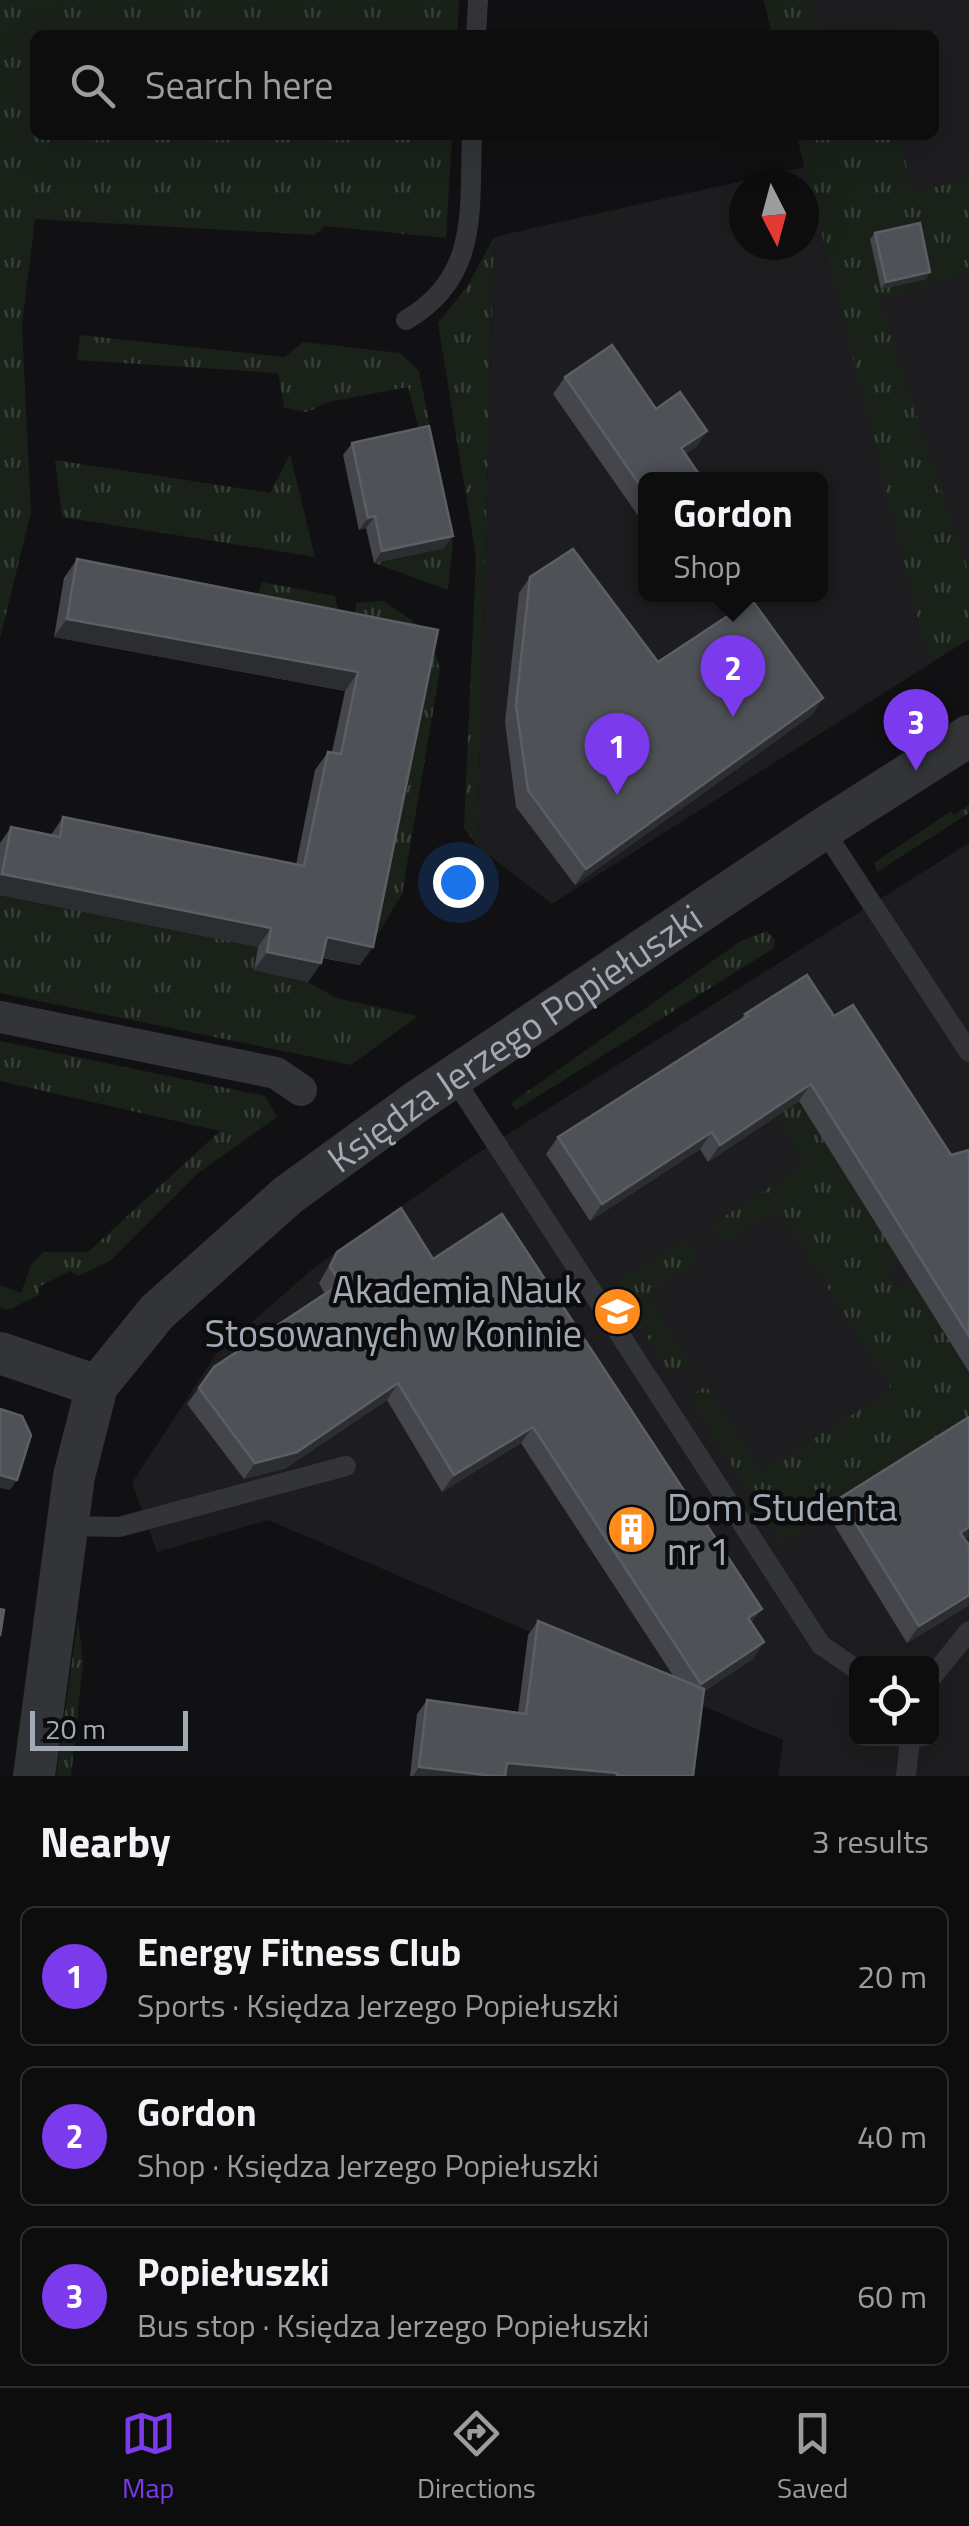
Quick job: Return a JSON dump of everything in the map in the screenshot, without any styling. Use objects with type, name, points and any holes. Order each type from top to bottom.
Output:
[{"type":"street","name":"Księdza Jerzego Popiełuszki","points":[[97,1386],[156,1312],[288,1195],[453,1077],[969,736]]},
{"type":"street","points":[[0,1017],[276,1073],[301,1090]]},
{"type":"street","points":[[0,1353],[97,1386],[74,1476],[34,1776]]},
{"type":"lane","points":[[476,30],[478,0]]},
{"type":"lane","points":[[406,320],[432,305],[468,242],[472,140]]},
{"type":"lane","points":[[823,829],[969,1052]]},
{"type":"lane","points":[[453,1077],[822,1644],[849,1663]]},
{"type":"lane","points":[[68,1526],[119,1527],[346,1466]]},
{"type":"lane","points":[[939,1668],[969,1631]]},
{"type":"lane","points":[[906,1776],[909,1746]]},
{"type":"shaded area","points":[[764,0],[969,0],[969,639],[552,904],[477,846],[494,237],[729,184],[729,260],[819,260],[819,170],[791,170],[804,167],[798,140],[939,140],[939,30],[771,30]]},
{"type":"shaded area","name":"Akademia Nauk Stosowanych w Koninie","points":[[969,843],[969,1776],[778,1776],[783,1740],[268,1520],[157,1552],[132,1483],[216,1354],[315,1267],[473,1156]]},
{"type":"green space","points":[[0,0],[459,0],[457,30],[30,30],[30,140],[452,140],[446,238],[325,226],[315,235],[35,219],[22,326],[31,512],[0,638]]},
{"type":"green space","points":[[764,0],[811,0],[818,30],[771,30]]},
{"type":"green space","points":[[798,140],[900,140],[913,192],[969,179],[969,272],[879,300],[969,573],[969,639],[929,663],[819,223],[819,170],[806,170]]},
{"type":"green space","points":[[494,237],[477,846],[464,828],[476,557],[438,323],[467,287]]},
{"type":"green space","points":[[80,335],[285,357],[303,342],[400,353],[419,371],[453,544],[448,590],[374,563],[421,438],[408,387],[328,402],[307,412],[284,408],[278,373],[77,360]]},
{"type":"green space","points":[[290,454],[315,557],[62,517],[55,460],[270,493]]},
{"type":"green space","points":[[262,582],[335,596],[339,615],[252,614]]},
{"type":"green space","points":[[384,601],[431,634],[440,670],[402,894],[378,934],[366,937],[353,634],[356,603]]},
{"type":"green space","points":[[969,805],[969,813],[877,872],[874,863],[951,811],[954,815]]},
{"type":"green space","points":[[0,895],[258,947],[254,970],[308,982],[336,998],[418,1016],[351,1065],[0,993]]},
{"type":"green space","points":[[767,931],[775,940],[774,948],[516,1110],[511,1103],[741,941]]},
{"type":"green space","points":[[0,1041],[265,1096],[277,1117],[198,1173],[110,1261],[78,1276],[70,1271],[39,1287],[39,1295],[8,1310],[0,1307],[0,1285],[21,1293],[31,1265],[43,1252],[88,1252],[220,1131],[0,1081]]},
{"type":"green space","points":[[791,1087],[901,1263],[887,1273],[898,1289],[912,1281],[969,1372],[969,1426],[781,1544],[689,1397],[706,1386],[761,1471],[892,1390],[778,1209],[723,1243],[711,1225],[806,1164],[777,1118],[739,1141]]},
{"type":"green space","points":[[686,1238],[699,1259],[646,1294],[690,1362],[671,1374],[614,1285]]},
{"type":"green space","points":[[78,1619],[83,1661],[71,1776],[56,1776]]},
{"type":"building","points":[[920,223],[930,272],[886,282],[875,233]]},
{"type":"building","points":[[612,345],[656,409],[680,392],[707,431],[681,448],[698,472],[638,472],[638,482],[565,377]]},
{"type":"building","points":[[429,426],[453,536],[382,551],[375,516],[368,518],[352,443]]},
{"type":"building","points":[[573,549],[658,662],[753,602],[823,698],[586,869],[528,790],[516,705],[530,577]]},
{"type":"building","points":[[77,559],[438,630],[373,947],[327,937],[321,963],[267,952],[271,928],[2,874],[11,827],[60,837],[63,817],[304,866],[328,752],[341,754],[358,672],[67,619]]},
{"type":"building","points":[[807,975],[834,1016],[853,1005],[951,1155],[969,1150],[969,1336],[811,1084],[720,1145],[712,1132],[602,1204],[558,1137]]},
{"type":"building","points":[[401,1208],[433,1259],[502,1214],[762,1609],[748,1618],[764,1642],[701,1684],[533,1427],[454,1475],[398,1383],[297,1452],[255,1463],[199,1388],[214,1367],[340,1284],[330,1266],[337,1252]]},
{"type":"building","points":[[0,1409],[22,1416],[31,1435],[17,1480],[0,1475]]},
{"type":"building","points":[[969,1417],[969,1527],[960,1533],[969,1545],[969,1595],[919,1626],[840,1498]]},
{"type":"building","points":[[538,1621],[704,1689],[693,1776],[617,1776],[507,1763],[505,1776],[419,1767],[427,1700],[526,1714]]},
{"type":"place","name":"Gordon","points":[[733,717]]},
{"type":"place","name":"Popiełuszki","points":[[916,771]]},
{"type":"place","name":"Energy Fitness Club","points":[[617,795]]},
{"type":"place","name":"Akademia Nauk Stosowanych w Koninie","points":[[617,1311]]},
{"type":"place","name":"Dom Studenta nr 1","points":[[632,1529]]}]
